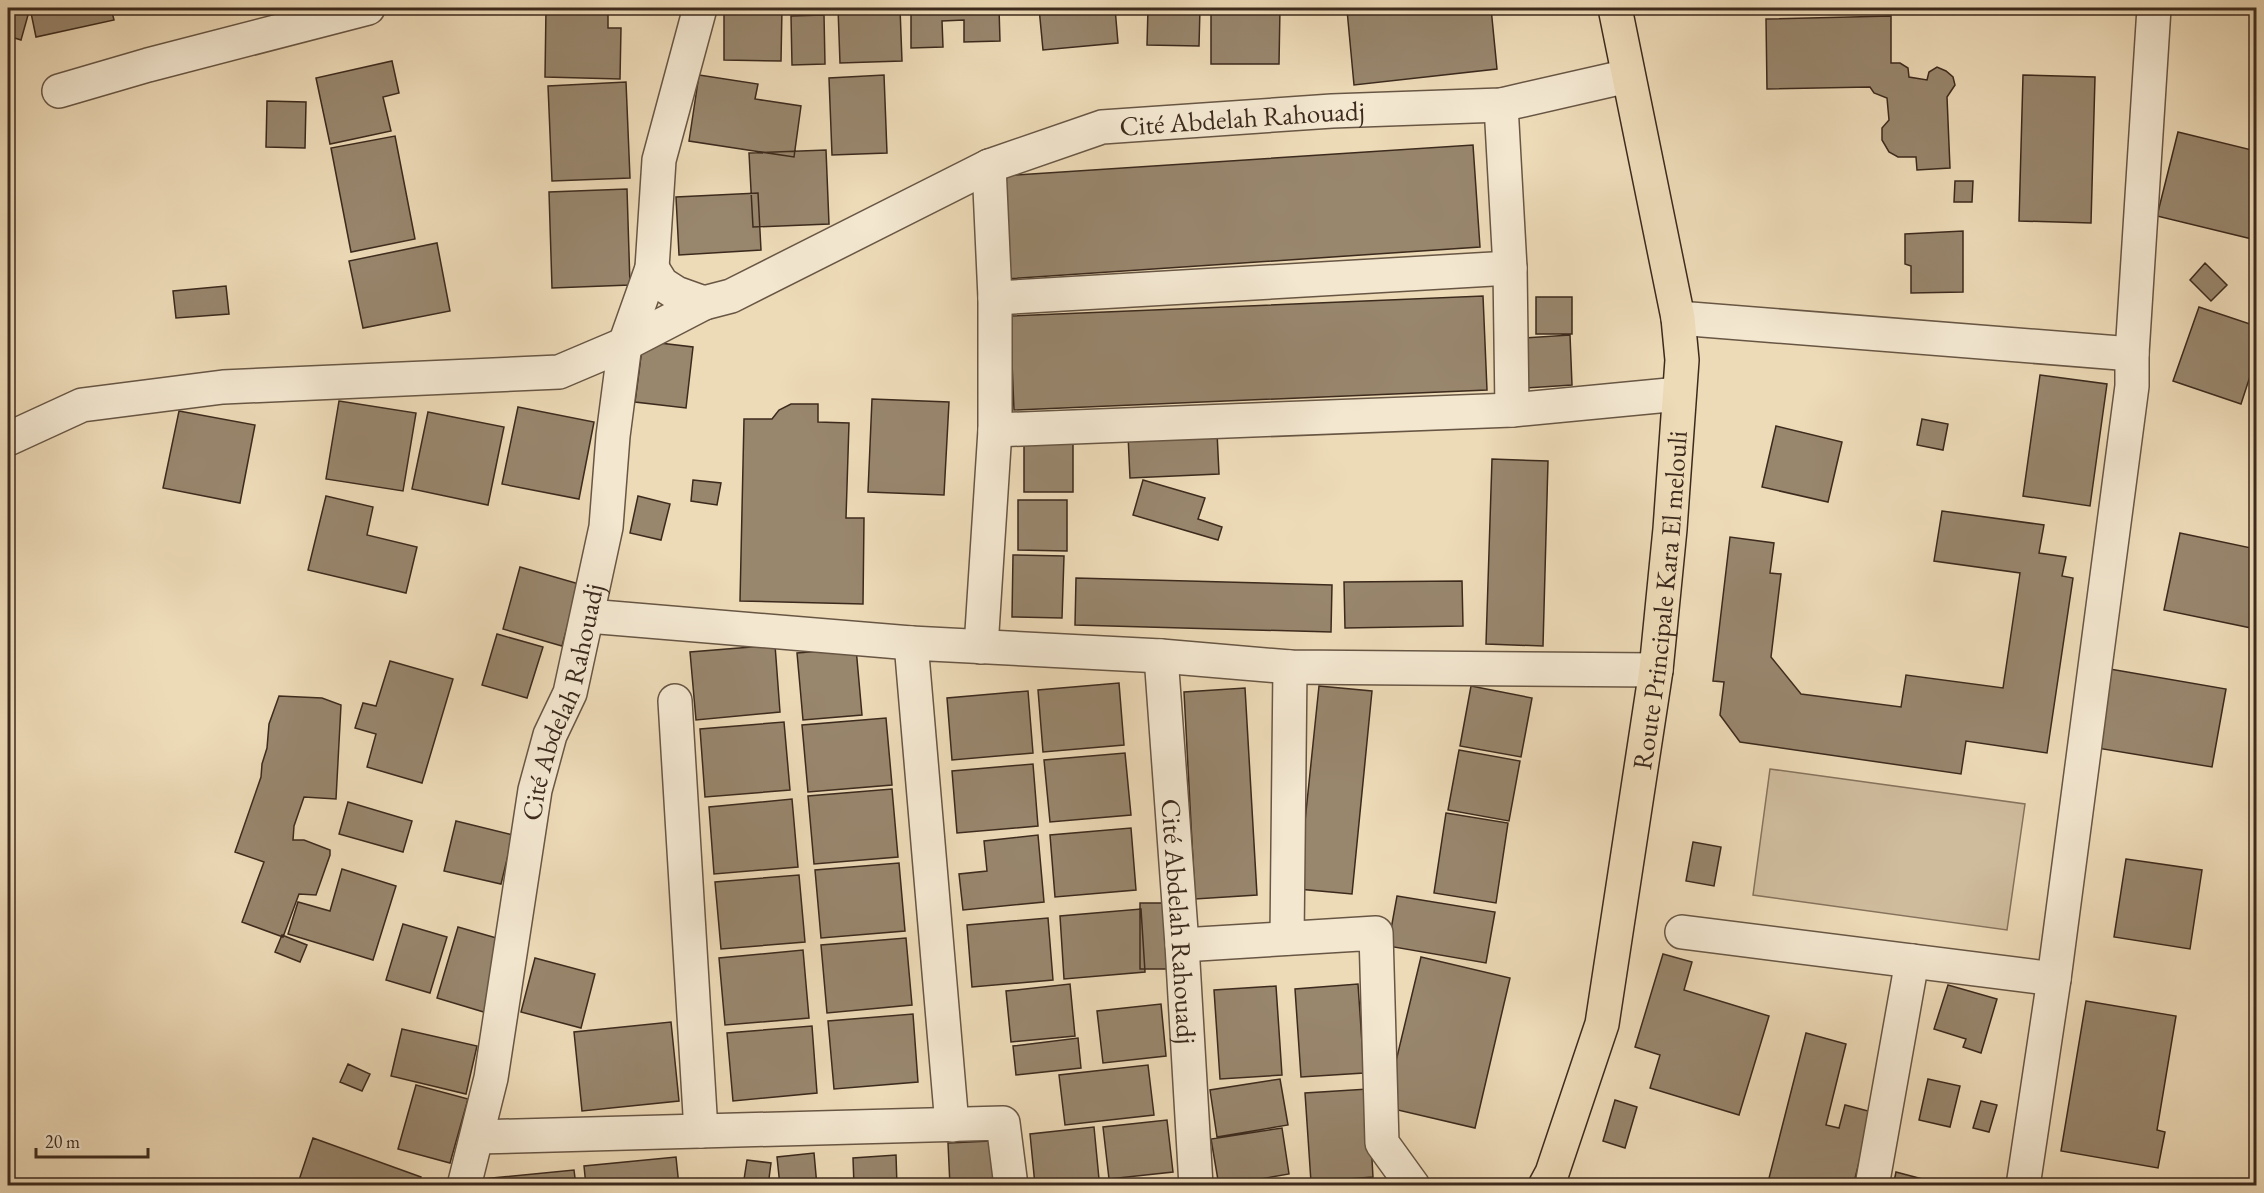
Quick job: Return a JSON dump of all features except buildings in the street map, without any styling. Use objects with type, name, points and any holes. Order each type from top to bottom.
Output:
[{"type":"main road","name":"Route Principale Kara El melouli","points":[[1545,1185],[1552,1173],[1602,1024],[1656,670],[1670,529],[1682,360],[1678,318],[1615,8]]},
{"type":"street","points":[[59,91],[148,65],[368,8]]},
{"type":"street","name":"Cité Abdelah Rahouadj","points":[[464,1185],[491,1078],[535,790],[550,735],[570,693],[606,526],[613,436],[625,344],[652,268],[659,160],[700,8]]},
{"type":"street","points":[[2023,1185],[2054,979],[2132,386],[2132,354],[2154,8]]},
{"type":"street","name":"Cité Abdelah Rahouadj","points":[[8,439],[82,405],[223,387],[559,372],[625,344],[704,303],[731,296],[989,166],[1102,127],[1332,111],[1501,105],[1628,76]]},
{"type":"street","points":[[1501,105],[1510,268],[1512,410]]},
{"type":"street","points":[[981,647],[995,430],[995,298],[989,166]]},
{"type":"street","points":[[652,268],[662,284],[676,293],[704,303]]},
{"type":"street","points":[[995,298],[1510,268]]},
{"type":"street","points":[[1678,318],[2132,354]]},
{"type":"street","points":[[995,430],[1512,410],[1679,394]]},
{"type":"street","points":[[588,616],[911,643],[1161,656],[1290,667],[1656,670]]},
{"type":"street","points":[[911,643],[952,1125]]},
{"type":"street","name":"Cité Abdelah Rahouadj","points":[[1161,656],[1182,945],[1196,1185]]},
{"type":"street","points":[[1287,938],[1290,667]]},
{"type":"street","points":[[675,701],[701,1131]]},
{"type":"street","points":[[1682,932],[2054,979]]},
{"type":"street","points":[[1182,945],[1376,933],[1382,1143],[1413,1185]]},
{"type":"street","points":[[1872,1185],[1912,961]]},
{"type":"street","points":[[477,1137],[1003,1123],[1011,1185]]},
{"type":"shaded area","points":[[1770,769],[2025,804],[2007,930],[1753,895]]}]
